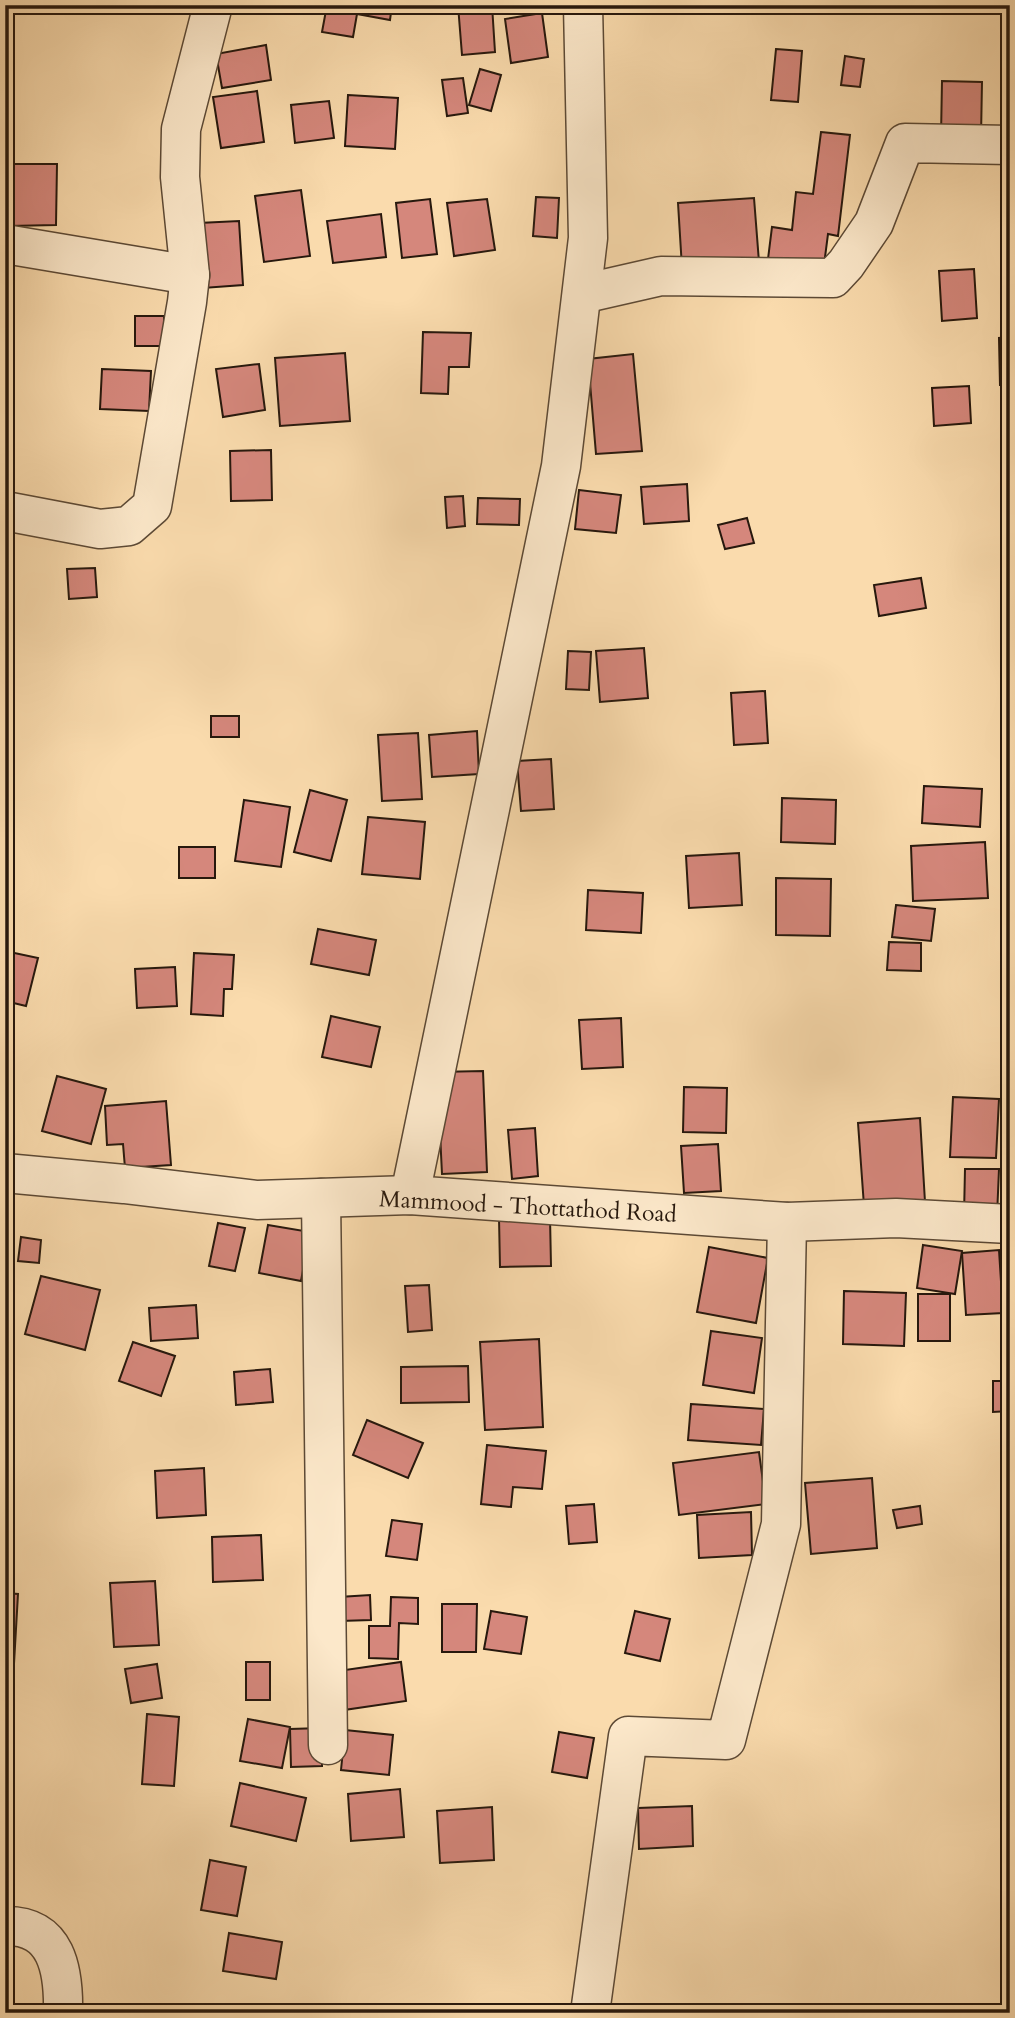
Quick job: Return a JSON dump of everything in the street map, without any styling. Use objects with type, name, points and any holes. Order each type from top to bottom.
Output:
[{"type":"street","points":[[5,511],[100,529],[129,526],[152,506],[190,275],[180,177],[181,129],[213,5]]},
{"type":"street","points":[[410,1195],[561,466],[588,238],[583,5]]},
{"type":"street","points":[[582,294],[661,276],[833,278],[874,223],[905,143],[1010,145]]},
{"type":"street","points":[[5,244],[190,275]]},
{"type":"street","name":"Mammood - Thottathod Road","points":[[5,1173],[257,1200],[410,1195],[787,1222],[896,1218],[1010,1224]]},
{"type":"street","points":[[321,1198],[328,1745]]},
{"type":"street","points":[[590,2013],[628,1735],[726,1740],[781,1524],[787,1222]]},
{"type":"street","points":[[5,1926],[25,1926],[45,1939],[56,1958],[64,1987],[62,2013]]},
{"type":"building","points":[[327,5],[392,5],[390,20],[357,14],[353,37],[322,32]]},
{"type":"building","points":[[458,5],[492,5],[495,52],[462,55]]},
{"type":"building","points":[[950,5],[995,5],[996,11],[951,13]]},
{"type":"building","points":[[542,13],[548,57],[511,63],[505,19]]},
{"type":"building","points":[[1010,25],[1010,43],[1001,43],[1001,26]]},
{"type":"building","points":[[266,45],[271,80],[222,88],[216,54]]},
{"type":"building","points":[[776,49],[802,51],[798,102],[771,100]]},
{"type":"building","points":[[845,56],[864,59],[860,87],[841,85]]},
{"type":"building","points":[[480,69],[501,75],[491,111],[469,105]]},
{"type":"building","points":[[463,78],[468,113],[447,116],[442,80]]},
{"type":"building","points":[[942,81],[982,82],[981,137],[941,136]]},
{"type":"building","points":[[257,91],[264,142],[221,148],[213,97]]},
{"type":"building","points":[[348,95],[398,98],[395,149],[345,146]]},
{"type":"building","points":[[329,101],[334,138],[295,143],[291,105]]},
{"type":"building","points":[[821,132],[850,135],[838,236],[828,234],[824,265],[768,259],[772,227],[792,230],[796,192],[813,194]]},
{"type":"building","points":[[8,164],[57,164],[56,225],[8,226]]},
{"type":"building","points":[[301,190],[310,256],[264,262],[255,196]]},
{"type":"building","points":[[536,197],[559,198],[557,238],[533,236]]},
{"type":"building","points":[[754,198],[759,262],[682,268],[678,203]]},
{"type":"building","points":[[430,199],[437,254],[402,258],[396,203]]},
{"type":"building","points":[[487,199],[495,250],[454,256],[447,203]]},
{"type":"building","points":[[381,214],[386,257],[333,263],[327,221]]},
{"type":"building","points":[[239,221],[243,285],[203,288],[199,223]]},
{"type":"building","points":[[974,269],[977,318],[942,321],[939,271]]},
{"type":"building","points":[[135,316],[164,316],[164,346],[135,346]]},
{"type":"building","points":[[423,332],[471,333],[469,367],[449,367],[448,394],[421,393]]},
{"type":"building","points":[[1010,337],[1010,385],[1000,385],[999,338]]},
{"type":"building","points":[[345,353],[350,421],[280,426],[275,358]]},
{"type":"building","points":[[633,354],[642,451],[596,454],[588,359]]},
{"type":"building","points":[[259,364],[265,410],[223,417],[216,369]]},
{"type":"building","points":[[102,369],[151,371],[149,411],[100,409]]},
{"type":"building","points":[[969,386],[971,423],[934,426],[932,388]]},
{"type":"building","points":[[271,450],[272,500],[231,501],[230,451]]},
{"type":"building","points":[[687,484],[689,521],[644,524],[641,487]]},
{"type":"building","points":[[579,490],[621,495],[616,533],[575,529]]},
{"type":"building","points":[[463,496],[465,526],[447,528],[445,497]]},
{"type":"building","points":[[478,498],[520,499],[519,525],[477,524]]},
{"type":"building","points":[[747,518],[754,543],[725,549],[718,525]]},
{"type":"building","points":[[95,568],[97,597],[69,599],[67,569]]},
{"type":"building","points":[[921,578],[926,608],[879,616],[874,585]]},
{"type":"building","points":[[644,648],[648,698],[600,702],[596,651]]},
{"type":"building","points":[[568,651],[591,652],[589,690],[566,689]]},
{"type":"building","points":[[765,691],[768,743],[734,745],[731,693]]},
{"type":"building","points":[[211,716],[239,716],[239,737],[211,737]]},
{"type":"building","points":[[477,731],[479,774],[432,777],[429,735]]},
{"type":"building","points":[[418,733],[422,799],[382,801],[378,735]]},
{"type":"building","points":[[551,759],[554,809],[521,811],[517,761]]},
{"type":"building","points":[[924,786],[982,789],[980,827],[922,823]]},
{"type":"building","points":[[310,790],[347,800],[331,861],[294,852]]},
{"type":"building","points":[[782,798],[836,800],[835,844],[781,842]]},
{"type":"building","points":[[244,800],[290,807],[281,867],[235,861]]},
{"type":"building","points":[[368,817],[425,822],[420,879],[362,874]]},
{"type":"building","points":[[985,842],[988,898],[913,901],[911,846]]},
{"type":"building","points":[[179,847],[215,847],[215,878],[179,878]]},
{"type":"building","points":[[739,853],[742,905],[689,908],[686,856]]},
{"type":"building","points":[[776,878],[831,879],[830,936],[776,935]]},
{"type":"building","points":[[588,890],[643,893],[641,933],[586,930]]},
{"type":"building","points":[[896,905],[935,909],[931,941],[892,937]]},
{"type":"building","points":[[318,929],[376,940],[369,975],[311,964]]},
{"type":"building","points":[[889,942],[921,943],[921,971],[887,970]]},
{"type":"building","points":[[5,951],[38,958],[26,1006],[5,1001]]},
{"type":"building","points":[[194,953],[234,955],[232,989],[224,989],[223,1016],[191,1014]]},
{"type":"building","points":[[175,967],[177,1006],[137,1008],[135,969]]},
{"type":"building","points":[[331,1016],[380,1027],[371,1067],[322,1057]]},
{"type":"building","points":[[621,1018],[623,1067],[582,1069],[579,1020]]},
{"type":"building","points":[[483,1071],[487,1172],[442,1174],[437,1072]]},
{"type":"building","points":[[57,1076],[106,1089],[91,1144],[42,1131]]},
{"type":"building","points":[[684,1087],[727,1088],[726,1133],[683,1132]]},
{"type":"building","points":[[953,1097],[999,1099],[996,1158],[950,1157]]},
{"type":"building","points":[[166,1101],[171,1165],[125,1168],[123,1144],[107,1145],[105,1106]]},
{"type":"building","points":[[920,1118],[925,1202],[864,1206],[858,1123]]},
{"type":"building","points":[[535,1128],[538,1176],[512,1179],[508,1130]]},
{"type":"building","points":[[718,1144],[721,1191],[684,1193],[681,1146]]},
{"type":"building","points":[[965,1169],[999,1169],[997,1216],[964,1215]]},
{"type":"building","points":[[550,1217],[551,1266],[500,1267],[499,1218]]},
{"type":"building","points":[[218,1223],[245,1228],[235,1271],[209,1266]]},
{"type":"building","points":[[268,1225],[310,1232],[301,1281],[259,1273]]},
{"type":"building","points":[[21,1237],[41,1240],[39,1263],[18,1261]]},
{"type":"building","points":[[923,1245],[962,1251],[955,1294],[917,1288]]},
{"type":"building","points":[[709,1247],[768,1258],[756,1323],[697,1312]]},
{"type":"building","points":[[999,1250],[1003,1313],[966,1315],[962,1253]]},
{"type":"building","points":[[41,1276],[100,1290],[85,1350],[25,1334]]},
{"type":"building","points":[[429,1285],[432,1330],[408,1332],[405,1286]]},
{"type":"building","points":[[844,1291],[906,1293],[904,1346],[843,1344]]},
{"type":"building","points":[[918,1294],[950,1294],[950,1341],[918,1341]]},
{"type":"building","points":[[196,1305],[198,1338],[151,1341],[149,1308]]},
{"type":"building","points":[[711,1331],[762,1338],[754,1393],[703,1385]]},
{"type":"building","points":[[539,1339],[543,1427],[485,1430],[480,1342]]},
{"type":"building","points":[[133,1342],[175,1356],[161,1396],[119,1381]]},
{"type":"building","points":[[468,1366],[469,1402],[401,1403],[401,1367]]},
{"type":"building","points":[[270,1369],[273,1402],[236,1405],[234,1372]]},
{"type":"building","points":[[993,1381],[1010,1381],[1010,1411],[993,1412]]},
{"type":"building","points":[[691,1404],[764,1409],[761,1445],[688,1440]]},
{"type":"building","points":[[367,1420],[423,1443],[408,1478],[353,1455]]},
{"type":"building","points":[[487,1445],[546,1451],[542,1489],[513,1487],[511,1507],[481,1504]]},
{"type":"building","points":[[759,1452],[766,1504],[679,1515],[673,1463]]},
{"type":"building","points":[[204,1468],[206,1515],[157,1518],[155,1471]]},
{"type":"building","points":[[872,1478],[877,1548],[811,1554],[805,1483]]},
{"type":"building","points":[[594,1504],[597,1542],[569,1544],[566,1506]]},
{"type":"building","points":[[920,1506],[922,1524],[897,1528],[893,1510]]},
{"type":"building","points":[[751,1512],[752,1555],[699,1558],[697,1515]]},
{"type":"building","points":[[392,1520],[422,1524],[417,1560],[386,1556]]},
{"type":"building","points":[[261,1535],[263,1580],[213,1582],[212,1537]]},
{"type":"building","points":[[155,1581],[159,1645],[114,1647],[110,1583]]},
{"type":"building","points":[[5,1593],[18,1594],[13,1681],[5,1681]]},
{"type":"building","points":[[370,1595],[371,1620],[340,1621],[339,1597]]},
{"type":"building","points":[[391,1597],[418,1598],[418,1624],[399,1623],[398,1659],[369,1658],[369,1626],[390,1626]]},
{"type":"building","points":[[442,1604],[477,1604],[476,1652],[442,1652]]},
{"type":"building","points":[[491,1611],[527,1617],[521,1654],[484,1649]]},
{"type":"building","points":[[635,1611],[670,1619],[660,1661],[625,1653]]},
{"type":"building","points":[[246,1662],[270,1662],[270,1700],[246,1700]]},
{"type":"building","points":[[401,1662],[406,1701],[337,1711],[331,1672]]},
{"type":"building","points":[[157,1664],[162,1698],[131,1703],[125,1669]]},
{"type":"building","points":[[147,1714],[179,1717],[174,1786],[142,1784]]},
{"type":"building","points":[[248,1719],[290,1727],[282,1768],[240,1761]]},
{"type":"building","points":[[322,1728],[322,1766],[291,1767],[290,1729]]},
{"type":"building","points":[[345,1730],[393,1735],[389,1775],[341,1770]]},
{"type":"building","points":[[559,1732],[594,1738],[587,1778],[552,1772]]},
{"type":"building","points":[[240,1783],[306,1798],[296,1841],[231,1826]]},
{"type":"building","points":[[400,1789],[404,1837],[351,1841],[348,1794]]},
{"type":"building","points":[[692,1806],[693,1846],[639,1849],[638,1808]]},
{"type":"building","points":[[492,1807],[494,1860],[440,1863],[437,1811]]},
{"type":"building","points":[[210,1860],[246,1867],[237,1916],[201,1910]]},
{"type":"building","points":[[229,1933],[282,1942],[276,1979],[223,1971]]}]
